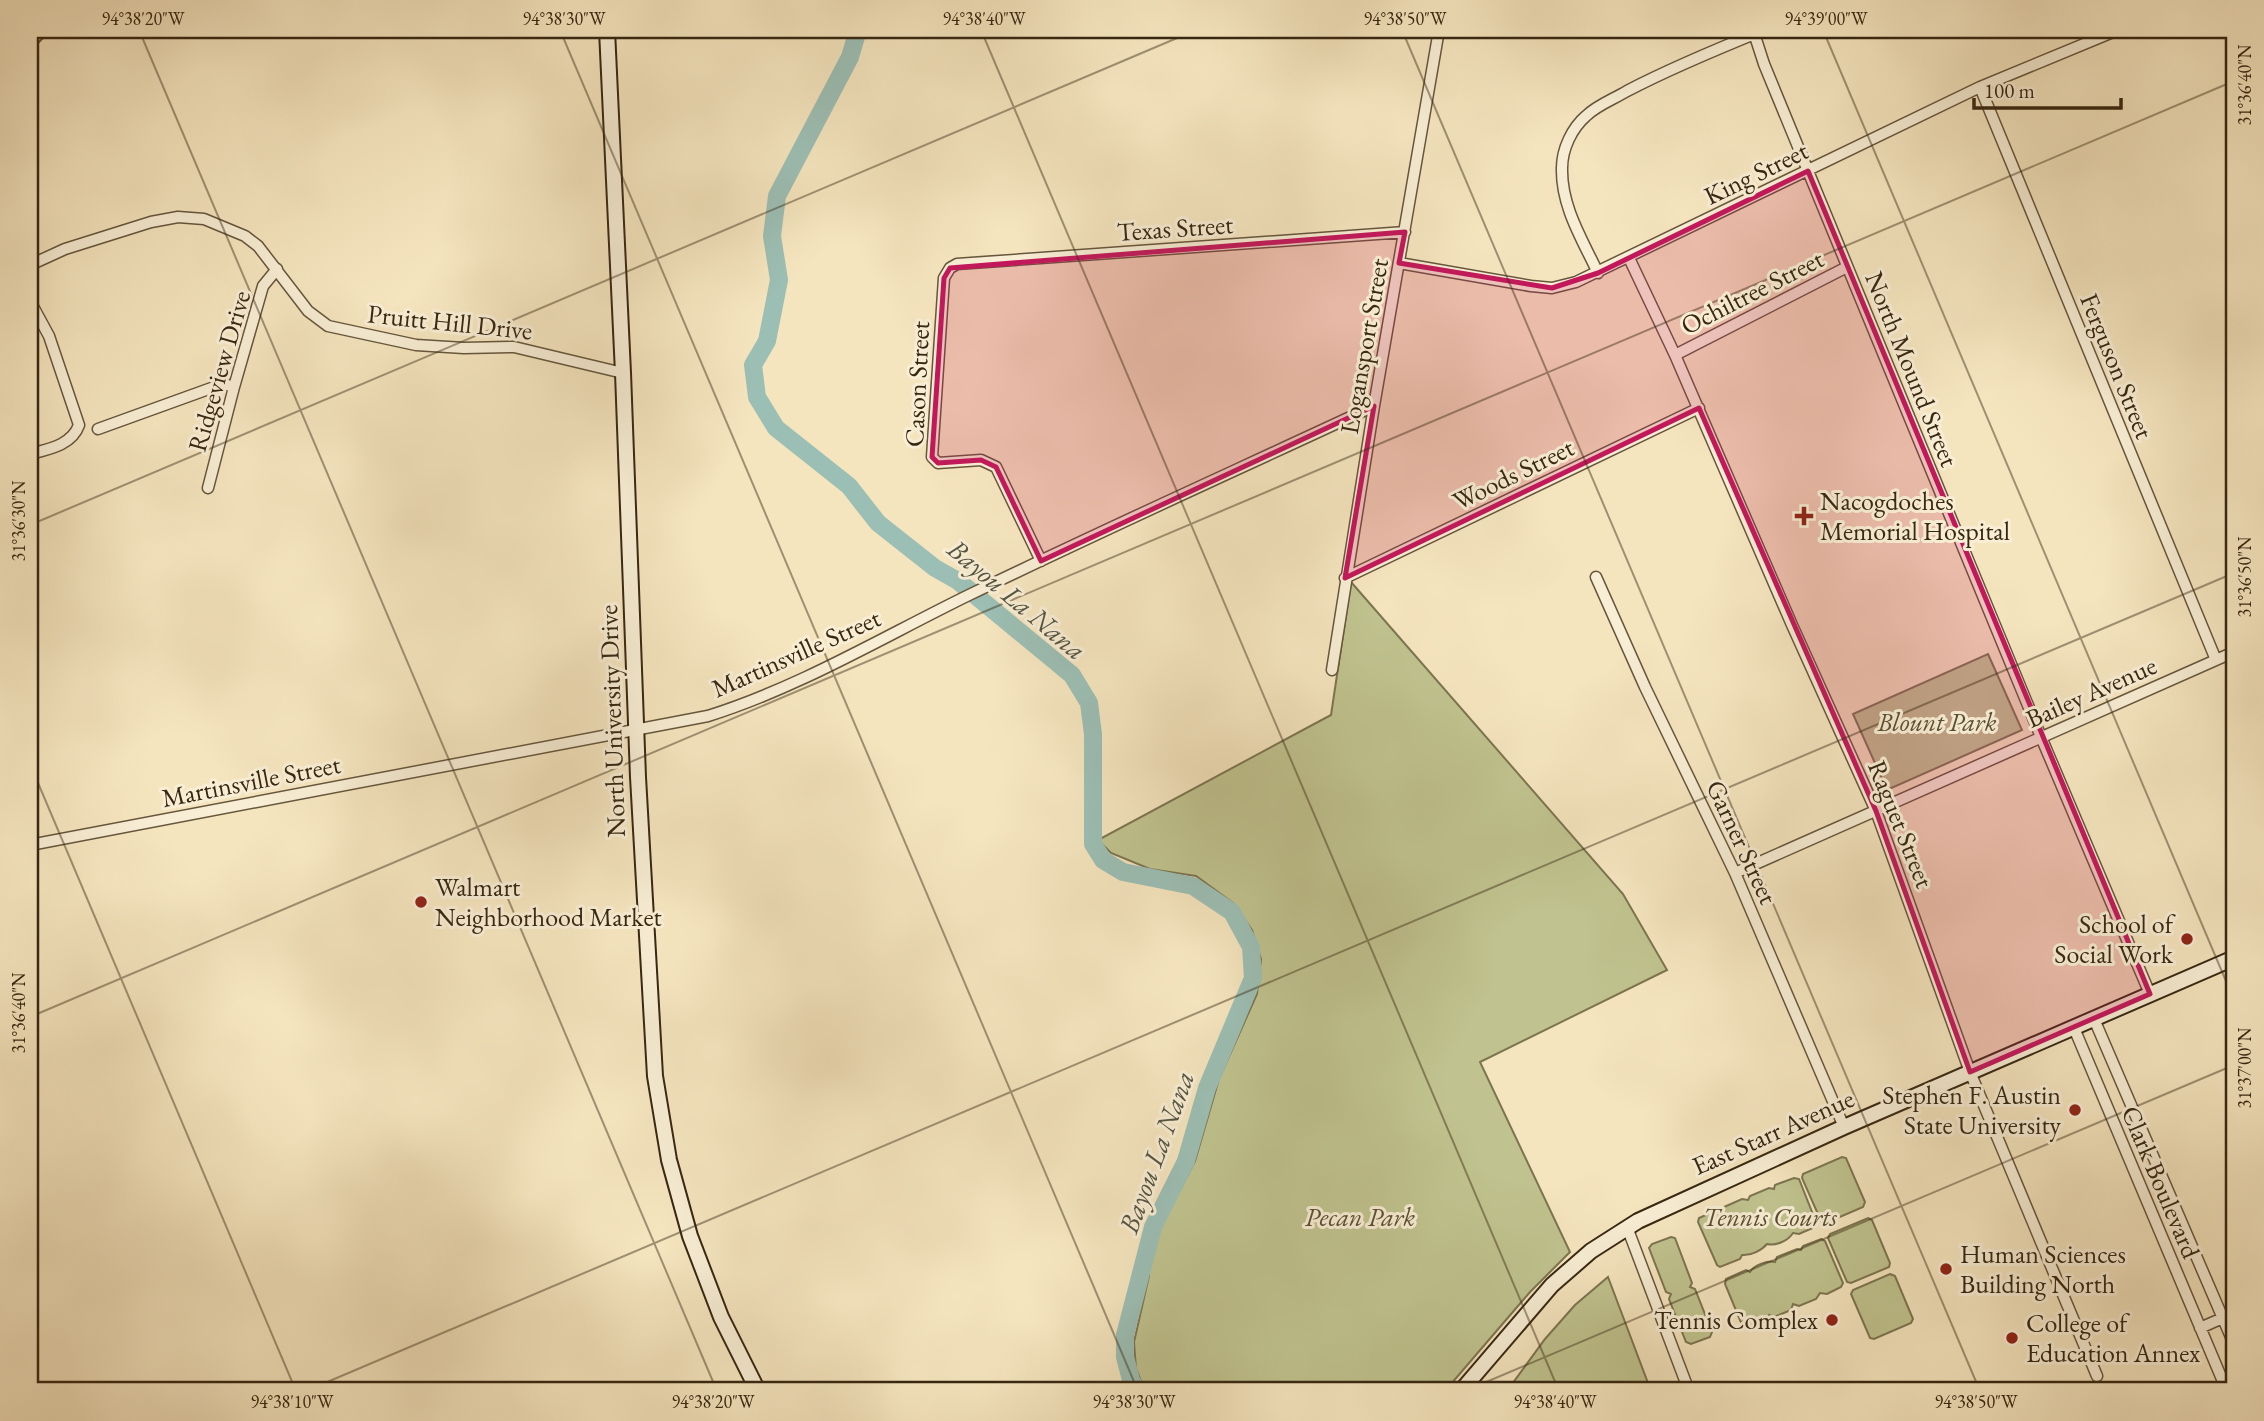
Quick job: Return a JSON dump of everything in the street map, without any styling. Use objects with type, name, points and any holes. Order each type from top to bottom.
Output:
[{"type":"main road","name":"North University Drive","points":[[607,30],[651,1042],[661,1118],[677,1192],[702,1270],[722,1320],[758,1391]]},
{"type":"main road","name":"East Starr Avenue","points":[[1461,1391],[1552,1285],[1591,1251],[1627,1227],[1679,1200],[2234,958]]},
{"type":"street","points":[[30,41],[41,30]]},
{"type":"street","name":"Logansport Street","points":[[1332,670],[1345,579],[1439,30]]},
{"type":"street","name":"King Street","points":[[1399,263],[1542,288],[1565,285],[1629,258],[1980,87],[2118,30]]},
{"type":"street","points":[[1598,272],[1564,196],[1562,166],[1570,137],[1586,115],[1598,107],[1684,63],[1756,31]]},
{"type":"street","name":"North Mound Street","points":[[1756,31],[1847,267],[2041,737],[2151,994]]},
{"type":"street","name":"Ferguson Street","points":[[1980,87],[2216,660]]},
{"type":"street","name":"Pruitt Hill Drive","points":[[30,265],[65,249],[150,222],[190,218],[216,223],[245,236],[258,246],[308,311],[328,326],[392,342],[416,345],[514,347],[623,373]]},
{"type":"street","name":"Texas Street","points":[[950,268],[957,264],[1405,232]]},
{"type":"street","name":"Raguet Street","points":[[1629,258],[1699,408],[1787,615],[1876,811],[1970,1072],[2097,1376]]},
{"type":"street","name":"Ochiltree Street","points":[[1675,355],[1847,267]]},
{"type":"street","name":"Cason Street","points":[[950,268],[944,278],[932,457],[939,463],[981,460],[996,467],[1041,561]]},
{"type":"street","name":"Ridgeview Drive","points":[[208,488],[263,286],[277,269]]},
{"type":"street","points":[[30,301],[49,336],[79,425],[68,441],[30,454]]},
{"type":"street","points":[[98,429],[217,386],[224,384],[234,387]]},
{"type":"street","name":"Martinsville Street","points":[[30,845],[708,716],[748,703],[799,681],[998,581],[1374,406]]},
{"type":"street","name":"Woods Street","points":[[1345,579],[1699,408]]},
{"type":"street","name":"Garner Street","points":[[1596,577],[1645,687],[1735,873],[1844,1127]]},
{"type":"street","name":"Bailey Avenue","points":[[1735,873],[2234,652]]},
{"type":"street","name":"Clark Boulevard","points":[[2094,1019],[2234,1345]]},
{"type":"street","name":"Clark Boulevard","points":[[2074,1028],[2227,1391]]},
{"type":"street","points":[[1627,1227],[1689,1391]]},
{"type":"street","points":[[2200,1328],[2234,1313]]},
{"type":"highlighted area","points":[[1808,171],[2150,994],[1970,1072],[1876,811],[1699,408],[1345,578],[1374,406],[1041,561],[996,467],[981,460],[938,463],[932,457],[944,278],[950,268],[1405,232],[1399,263],[1552,288],[1598,273]]},
{"type":"green space","name":"Pecan Park","points":[[1351,582],[1623,894],[1667,970],[1480,1062],[1570,1252],[1530,1292],[1445,1391],[1145,1391],[1136,1369],[1134,1342],[1149,1276],[1149,1256],[1161,1226],[1195,1161],[1219,1079],[1257,994],[1261,959],[1252,930],[1233,903],[1196,876],[1150,869],[1111,853],[1098,840],[1331,715]]},
{"type":"green space","name":"Blount Park","points":[[1988,654],[2022,730],[1887,790],[1853,714]]},
{"type":"green space","name":"Tennis Courts","points":[[1842,1157],[1846,1158],[1865,1202],[1863,1207],[1826,1223],[1821,1221],[1802,1178],[1803,1174]]},
{"type":"green space","name":"Tennis Courts","points":[[1794,1178],[1799,1179],[1816,1222],[1815,1227],[1799,1234],[1793,1233],[1781,1242],[1767,1244],[1756,1252],[1742,1255],[1740,1259],[1720,1267],[1717,1265],[1698,1222],[1699,1218],[1719,1209],[1723,1211],[1724,1207],[1742,1199],[1748,1200],[1750,1196],[1769,1188],[1774,1189],[1775,1185]]},
{"type":"green space","name":"Tennis Courts","points":[[1868,1218],[1872,1220],[1890,1263],[1889,1267],[1851,1283],[1847,1282],[1828,1238],[1830,1234]]},
{"type":"green space","name":"Tennis Courts","points":[[1675,1238],[1692,1283],[1690,1287],[1695,1289],[1712,1332],[1710,1337],[1691,1344],[1686,1342],[1669,1299],[1671,1294],[1666,1292],[1649,1248],[1652,1244]]},
{"type":"green space","name":"Tennis Courts","points":[[1821,1239],[1825,1241],[1843,1283],[1841,1287],[1827,1294],[1820,1293],[1816,1299],[1799,1306],[1793,1304],[1791,1310],[1774,1317],[1769,1315],[1766,1320],[1748,1327],[1742,1325],[1725,1284],[1726,1279],[1746,1270],[1750,1272],[1761,1264],[1775,1262],[1777,1257],[1801,1250],[1803,1246]]},
{"type":"green space","name":"Tennis Courts","points":[[1890,1274],[1895,1276],[1913,1319],[1911,1323],[1874,1339],[1870,1338],[1851,1294],[1853,1290]]},
{"type":"green space","points":[[1608,1277],[1651,1391],[1507,1391],[1545,1339],[1575,1305]]},
{"type":"waterway","name":"Bayou La Nana","points":[[858,30],[850,57],[777,196],[772,236],[779,280],[767,341],[753,365],[757,397],[776,428],[849,486],[878,523],[935,568],[958,581],[1072,675],[1089,703],[1093,734],[1093,844],[1103,860],[1123,872],[1193,886],[1232,912],[1251,947],[1253,978],[1207,1088],[1186,1161],[1153,1227],[1125,1335],[1125,1357],[1137,1391]]},
{"type":"place","name":"Nacogdoches Memorial Hospital","points":[[1804,516]]},
{"type":"place","name":"Walmart Neighborhood Market","points":[[421,902]]},
{"type":"place","name":"School of Social Work","points":[[2187,939]]},
{"type":"place","name":"Stephen F. Austin State University","points":[[2075,1110]]},
{"type":"place","name":"Human Sciences Building North","points":[[1946,1269]]},
{"type":"place","name":"Tennis Complex","points":[[1832,1320]]},
{"type":"place","name":"College of Education Annex","points":[[2012,1338]]}]
